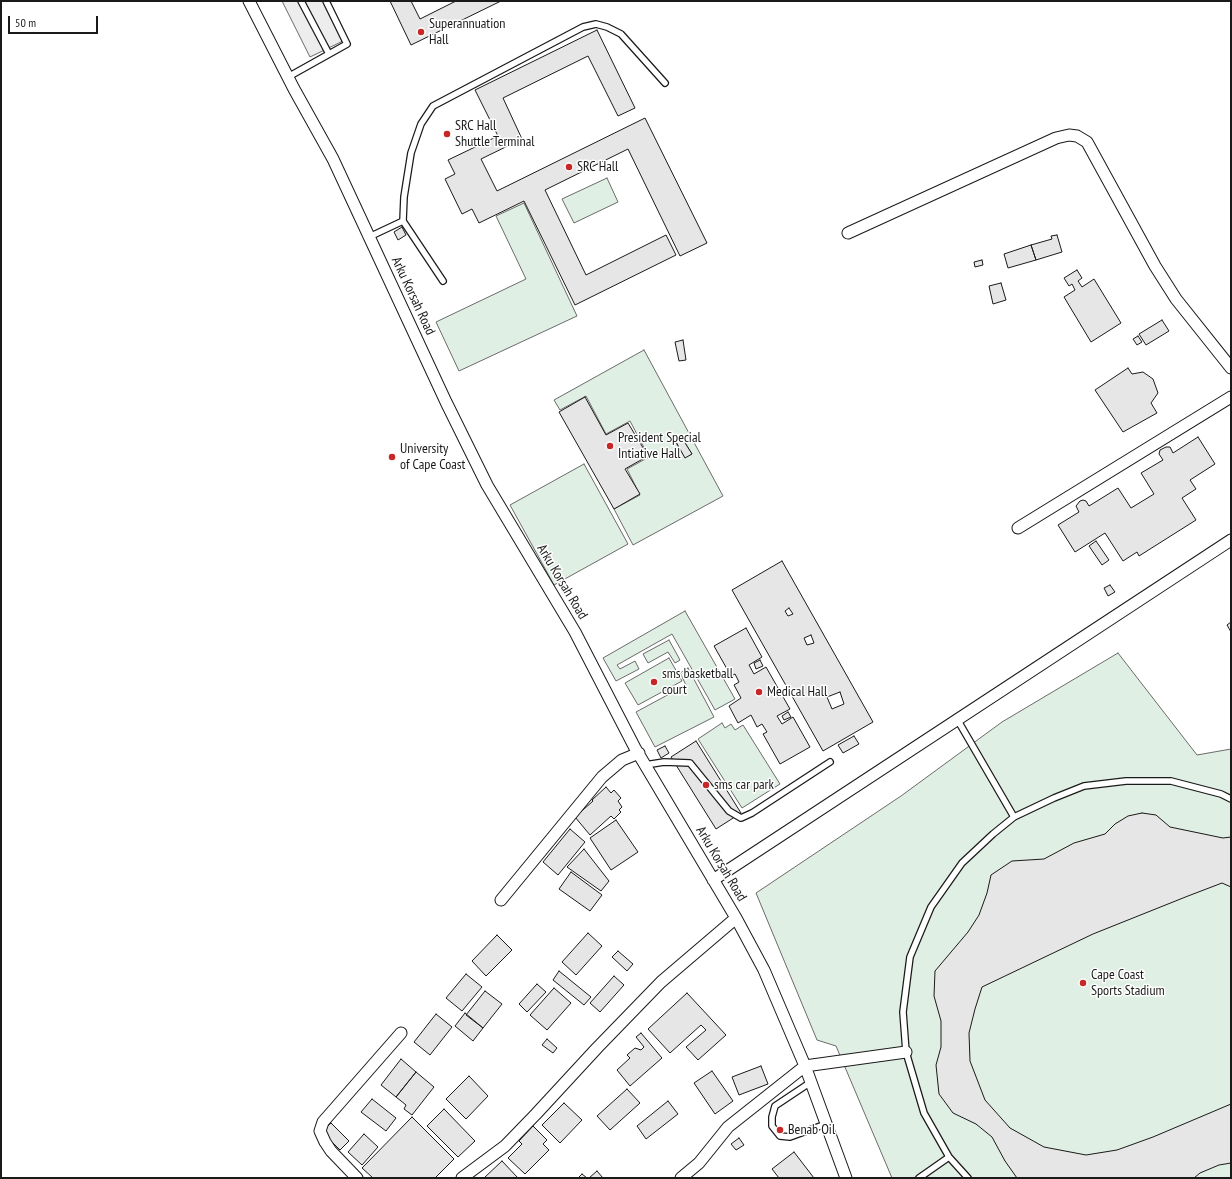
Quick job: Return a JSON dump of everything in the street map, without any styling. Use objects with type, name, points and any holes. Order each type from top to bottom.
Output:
[{"type":"street","name":"Arku Korsah Road","points":[[249,1],[288,77],[333,159],[446,402],[487,485],[575,632],[635,748],[736,918],[764,970],[805,1066],[846,1178]]},
{"type":"street","points":[[848,233],[1056,138],[1069,134],[1077,136],[1087,142],[1155,266],[1176,299],[1231,368]]},
{"type":"street","points":[[1018,528],[1231,397]]},
{"type":"street","points":[[713,880],[1231,540]]},
{"type":"street","points":[[500,900],[602,777],[622,760],[639,753]]},
{"type":"street","points":[[462,1178],[505,1146],[661,982],[736,918]]},
{"type":"street","points":[[357,1178],[331,1151],[324,1142],[320,1131],[323,1122],[401,1033]]},
{"type":"street","points":[[681,1178],[698,1163],[728,1127],[805,1066],[906,1052]]},
{"type":"lane","points":[[301,1],[329,54]]},
{"type":"lane","points":[[288,77],[347,44],[326,1]]},
{"type":"lane","points":[[444,281],[403,221],[404,197],[411,153],[421,124],[433,106],[583,27],[596,24],[607,27],[621,34],[665,83]]},
{"type":"lane","points":[[369,237],[403,221]]},
{"type":"lane","points":[[957,719],[1014,817]]},
{"type":"lane","points":[[645,765],[664,762],[690,762],[729,811],[741,818],[752,814],[830,762]]},
{"type":"lane","points":[[968,1178],[949,1157],[924,1113],[906,1052],[903,1012],[910,957],[930,907],[962,863],[992,834],[1014,817],[1084,786],[1126,781],[1171,782],[1221,794],[1231,799]]},
{"type":"lane","points":[[811,1082],[775,1106],[772,1117],[772,1126],[780,1136],[790,1137],[826,1124]]},
{"type":"lane","points":[[918,1178],[949,1157]]},
{"type":"green space","points":[[607,178],[618,202],[574,223],[562,199]]},
{"type":"green space","points":[[524,203],[577,316],[459,371],[436,322],[526,279],[496,216]]},
{"type":"green space","points":[[644,350],[723,496],[633,545],[614,509],[640,495],[627,469],[649,457],[630,421],[606,434],[586,396],[560,410],[554,400]],"holes":[[[682,438],[692,454],[685,457],[676,443]]]},
{"type":"green space","points":[[584,464],[628,544],[554,585],[510,505]]},
{"type":"green space","points":[[685,611],[735,699],[715,710],[672,634],[617,665],[620,669],[635,661],[639,669],[616,681],[603,658]]},
{"type":"green space","points":[[669,640],[680,660],[675,663],[668,652],[648,663],[643,654]]},
{"type":"green space","name":"Cape Coast Sports Stadium","points":[[1118,653],[1197,755],[1231,749],[1231,1178],[892,1178],[836,1046],[817,1040],[756,893],[901,796],[1002,722]]},
{"type":"green space","name":"sms basketball court","points":[[669,658],[682,681],[638,705],[625,683]]},
{"type":"green space","points":[[688,668],[714,717],[655,747],[636,712],[686,685],[680,673]]},
{"type":"green space","points":[[722,723],[725,728],[731,724],[735,730],[743,725],[780,784],[742,808],[698,739]]},
{"type":"shaded area","points":[[282,1],[329,1],[347,39],[310,57]]},
{"type":"building","name":"Superannuation Hall","points":[[390,1],[411,1],[420,19],[456,1],[501,1],[411,45]]},
{"type":"building","name":"SRC Hall","points":[[597,30],[635,108],[618,116],[588,56],[503,98],[522,139],[481,159],[497,191],[645,118],[707,243],[680,256],[628,149],[545,190],[586,275],[666,235],[676,255],[575,305],[524,201],[479,223],[472,209],[462,214],[445,179],[455,174],[448,160],[498,136],[475,90]]},
{"type":"building","points":[[402,227],[406,235],[398,240],[394,232]]},
{"type":"building","points":[[1057,235],[1062,252],[1036,260],[1031,245],[1052,239],[1051,236]]},
{"type":"building","points":[[1031,245],[1036,260],[1008,268],[1004,254]]},
{"type":"building","points":[[982,260],[983,265],[975,267],[974,262]]},
{"type":"building","points":[[1077,270],[1082,278],[1078,281],[1082,287],[1094,279],[1121,323],[1091,342],[1064,297],[1075,290],[1072,284],[1069,286],[1064,278]]},
{"type":"building","points":[[1001,283],[1006,300],[993,304],[989,286]]},
{"type":"building","points":[[1162,320],[1169,331],[1146,345],[1139,334]]},
{"type":"building","points":[[1138,336],[1142,342],[1137,345],[1133,339]]},
{"type":"building","points":[[683,340],[686,360],[679,361],[675,342]]},
{"type":"building","points":[[1128,368],[1132,374],[1143,372],[1153,379],[1158,393],[1151,403],[1157,413],[1123,432],[1095,390]]},
{"type":"building","name":"President Special Intiative Hall","points":[[585,397],[606,435],[628,423],[648,456],[625,469],[640,494],[614,509],[559,412]]},
{"type":"building","points":[[1198,437],[1215,464],[1190,480],[1196,489],[1182,498],[1196,520],[1139,556],[1137,552],[1123,561],[1105,533],[1075,552],[1058,525],[1079,512],[1076,506],[1080,501],[1086,501],[1089,506],[1118,488],[1131,508],[1154,494],[1141,473],[1163,460],[1159,454],[1160,450],[1170,447],[1173,453]]},
{"type":"building","points":[[682,438],[692,454],[685,458],[676,442]]},
{"type":"building","points":[[1096,541],[1109,560],[1102,565],[1089,546]]},
{"type":"building","points":[[782,561],[873,722],[823,751],[732,590]],"holes":[[[789,608],[793,614],[788,616],[785,611]],[[811,635],[814,643],[807,645],[804,638]],[[840,692],[844,704],[832,709],[827,697]]]},
{"type":"building","points":[[1110,585],[1115,592],[1108,596],[1104,588]]},
{"type":"building","points":[[1231,622],[1231,632],[1227,625]]},
{"type":"building","name":"Medical Hall","points":[[746,628],[762,657],[749,665],[754,674],[766,667],[790,709],[777,716],[782,724],[793,717],[810,747],[780,764],[763,734],[767,732],[762,724],[757,727],[751,715],[738,723],[729,706],[741,698],[734,685],[739,682],[735,674],[731,676],[714,646]]},
{"type":"building","points":[[760,660],[763,666],[756,669],[754,663]]},
{"type":"building","points":[[788,712],[791,717],[784,720],[782,716]]},
{"type":"building","points":[[854,736],[859,744],[843,753],[838,745]]},
{"type":"building","name":"sms car park","points":[[696,741],[741,813],[716,829],[671,757]]},
{"type":"building","points":[[665,746],[669,753],[661,758],[657,750]]},
{"type":"building","points":[[606,787],[611,793],[614,790],[621,798],[618,801],[622,807],[619,810],[621,812],[614,819],[611,816],[590,835],[575,817]]},
{"type":"building","points":[[1142,813],[1156,815],[1170,827],[1223,838],[1231,837],[1231,887],[1222,883],[1093,934],[982,987],[969,1033],[970,1061],[985,1100],[1010,1128],[1044,1147],[1086,1155],[1117,1150],[1153,1137],[1231,1104],[1231,1163],[1219,1165],[1200,1173],[1194,1178],[1017,1178],[1005,1161],[992,1137],[976,1124],[953,1113],[939,1094],[936,1065],[941,1047],[941,1021],[934,996],[935,971],[968,932],[979,915],[987,893],[991,875],[1012,861],[1044,859],[1074,843],[1105,834],[1115,824],[1128,816]]},
{"type":"building","points":[[616,820],[638,852],[611,870],[590,838]]},
{"type":"building","points":[[570,829],[585,842],[558,875],[543,862]]},
{"type":"building","points":[[584,849],[609,881],[601,891],[567,867]]},
{"type":"building","points":[[571,872],[602,895],[590,911],[559,889]]},
{"type":"building","points":[[588,933],[602,946],[576,975],[562,962]]},
{"type":"building","points":[[497,935],[512,950],[486,976],[472,961]]},
{"type":"building","points":[[618,951],[633,964],[627,971],[612,957]]},
{"type":"building","points":[[559,971],[591,997],[584,1005],[553,980]]},
{"type":"building","points":[[466,974],[482,987],[462,1011],[446,998]]},
{"type":"building","points":[[614,976],[624,985],[600,1012],[590,1003]]},
{"type":"building","points":[[537,984],[546,992],[527,1012],[519,1004]]},
{"type":"building","points":[[554,988],[571,1003],[547,1030],[530,1015]]},
{"type":"building","points":[[485,991],[502,1004],[483,1028],[466,1015]]},
{"type":"building","points":[[687,993],[726,1035],[698,1060],[686,1047],[706,1030],[701,1025],[670,1053],[648,1029]]},
{"type":"building","points":[[465,1013],[483,1028],[473,1041],[455,1026]]},
{"type":"building","points":[[436,1014],[452,1027],[430,1055],[414,1042]]},
{"type":"building","points":[[641,1033],[662,1058],[630,1086],[617,1070],[630,1058],[627,1055],[635,1048],[641,1050],[644,1047],[636,1037]]},
{"type":"building","points":[[547,1039],[557,1048],[553,1053],[542,1045]]},
{"type":"building","points":[[401,1059],[416,1072],[396,1097],[381,1085]]},
{"type":"building","points":[[761,1066],[768,1084],[739,1095],[732,1077]]},
{"type":"building","points":[[712,1071],[733,1101],[715,1114],[694,1083]]},
{"type":"building","points":[[416,1072],[434,1087],[412,1115],[404,1109],[406,1105],[396,1097]]},
{"type":"building","points":[[469,1076],[488,1096],[466,1119],[446,1099]]},
{"type":"building","points":[[627,1089],[640,1103],[610,1130],[597,1116]]},
{"type":"building","points":[[372,1099],[396,1118],[386,1131],[361,1112]]},
{"type":"building","points":[[668,1101],[678,1114],[646,1139],[637,1126]]},
{"type":"building","points":[[564,1103],[582,1120],[560,1143],[542,1125]]},
{"type":"building","points":[[444,1109],[475,1141],[458,1157],[427,1126]]},
{"type":"building","points":[[412,1117],[454,1159],[435,1178],[373,1178],[362,1168]]},
{"type":"building","points":[[331,1123],[349,1141],[340,1150],[322,1132]]},
{"type":"building","points":[[533,1126],[547,1140],[543,1144],[549,1150],[525,1174],[508,1158],[522,1144],[519,1141]]},
{"type":"building","points":[[364,1134],[378,1147],[362,1165],[348,1152]]},
{"type":"building","points":[[739,1138],[744,1145],[736,1150],[731,1144]]},
{"type":"building","points":[[794,1152],[814,1178],[779,1178],[772,1169]]},
{"type":"building","points":[[502,1161],[518,1178],[484,1178]]},
{"type":"building","points":[[597,1171],[603,1178],[589,1178]]},
{"type":"building","points":[[582,1174],[587,1178],[578,1178]]},
{"type":"place","name":"Superannuation Hall","points":[[421,32]]},
{"type":"place","name":"SRC Hall Shuttle Terminal","points":[[447,134]]},
{"type":"place","name":"SRC Hall","points":[[569,167]]},
{"type":"place","name":"President Special Intiative Hall","points":[[610,446]]},
{"type":"place","name":"University of Cape Coast","points":[[392,457]]},
{"type":"place","name":"sms basketball court","points":[[654,682]]},
{"type":"place","name":"Medical Hall","points":[[759,692]]},
{"type":"place","name":"sms car park","points":[[706,785]]},
{"type":"place","name":"Cape Coast Sports Stadium","points":[[1083,983]]},
{"type":"place","name":"Benab Oil","points":[[780,1130]]}]
